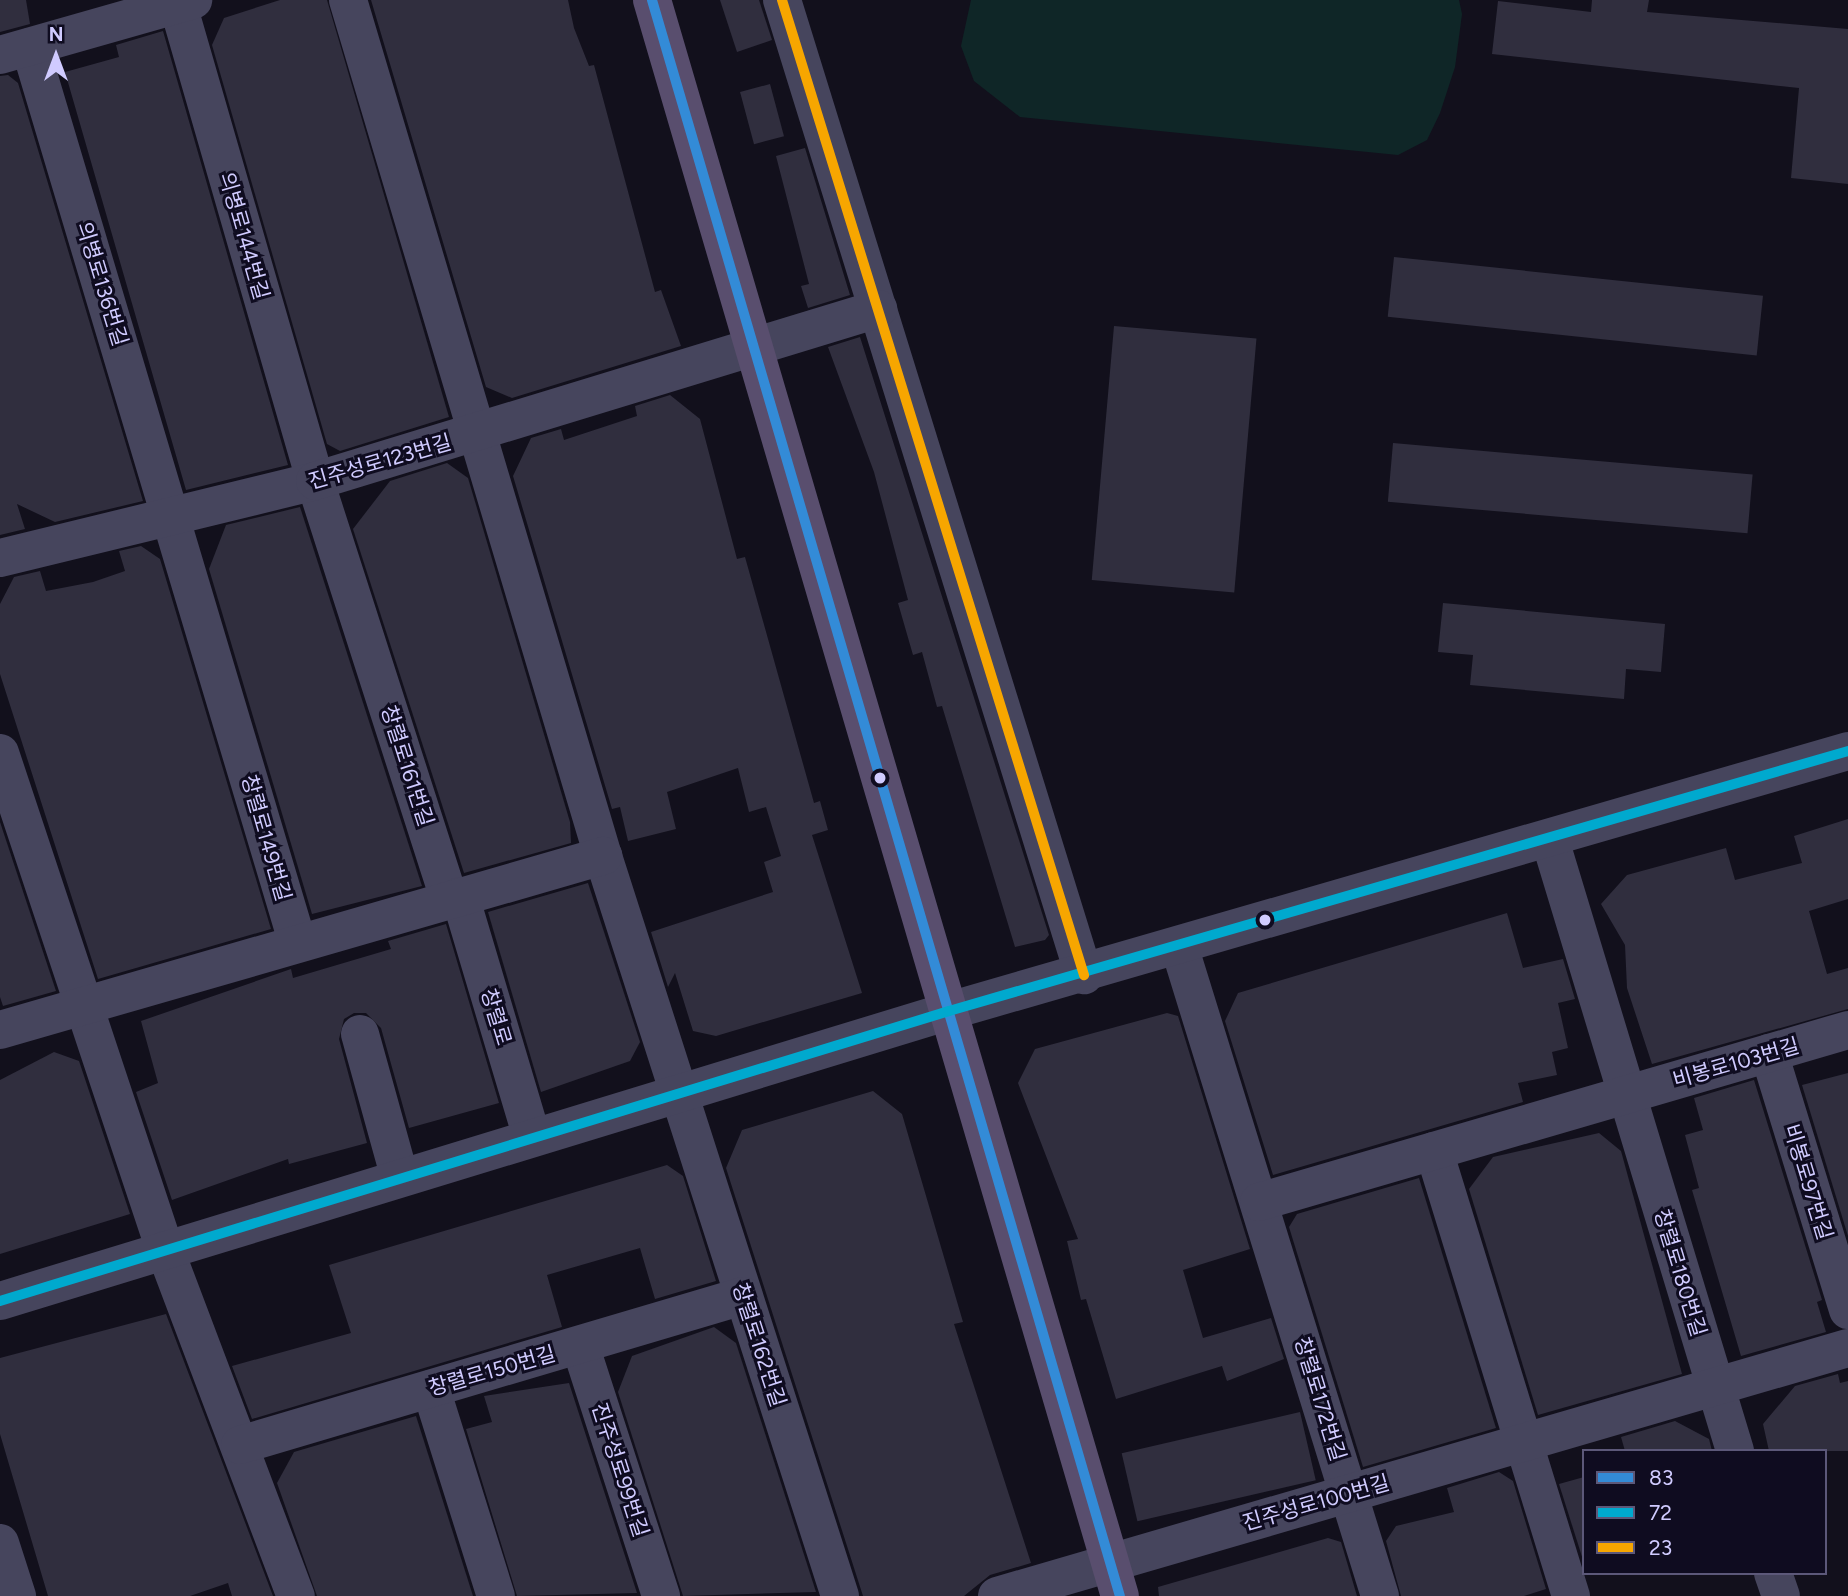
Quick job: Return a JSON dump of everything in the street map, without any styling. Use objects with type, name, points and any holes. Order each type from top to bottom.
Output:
[{"type":"main road","points":[[652,0],[1115,1580]]},
{"type":"street","points":[[348,0],[480,433],[603,856],[680,1094]]},
{"type":"street","points":[[782,0],[1084,975]]},
{"type":"street","name":"의병로136번길","points":[[173,520],[15,51],[186,3]]},
{"type":"street","name":"의병로144번길","points":[[186,3],[315,481]]},
{"type":"street","name":"진주성로123번길","points":[[0,558],[173,520],[315,481],[480,433],[878,309]]},
{"type":"street","name":"창렬로161번길","points":[[315,481],[455,898]]},
{"type":"street","name":"창렬로149번길","points":[[173,520],[296,941]]},
{"type":"street","points":[[0,1301],[949,1011],[1180,948],[1848,751]]},
{"type":"street","points":[[0,753],[164,1250],[296,1596]]},
{"type":"street","name":"창렬로180번길","points":[[1550,840],[1624,1096],[1734,1449]]},
{"type":"street","points":[[0,1030],[296,941],[603,856]]},
{"type":"street","name":"창렬로","points":[[455,898],[532,1138]]},
{"type":"street","name":"창렬로172번길","points":[[1180,948],[1380,1596]]},
{"type":"street","name":"비봉로103번길","points":[[1624,1096],[1848,1030]]},
{"type":"street","points":[[360,1034],[400,1178]]},
{"type":"street","name":"비봉로97번길","points":[[1769,1053],[1848,1310]]},
{"type":"street","name":"창렬로162번길","points":[[680,1094],[840,1596]]},
{"type":"street","points":[[1259,1202],[1624,1096]]},
{"type":"street","points":[[1434,1151],[1571,1596]]},
{"type":"street","name":"창렬로150번길","points":[[240,1445],[743,1296]]},
{"type":"street","name":"진주성로99번길","points":[[580,1345],[661,1596]]},
{"type":"street","points":[[1715,1385],[1848,1348]]},
{"type":"street","name":"진주성로100번길","points":[[1115,1580],[1349,1493],[1523,1444],[1715,1385]]},
{"type":"street","points":[[431,1389],[496,1596]]},
{"type":"street","points":[[0,1543],[16,1596]]},
{"type":"street","points":[[1774,1575],[1780,1596]]},
{"type":"street","points":[[997,1596],[1115,1580]]},
{"type":"green space","points":[[971,0],[1459,0],[1462,14],[1455,67],[1440,113],[1427,140],[1398,155],[1020,117],[974,81],[961,46]]},
{"type":"building","points":[[0,0],[26,0],[30,24],[0,32]]},
{"type":"building","points":[[280,0],[327,0],[449,417],[340,451],[327,444],[212,45],[224,18]]},
{"type":"building","points":[[371,0],[568,0],[574,28],[589,66],[594,65],[655,292],[661,290],[681,346],[512,398],[486,387]]},
{"type":"building","points":[[720,0],[759,0],[772,40],[737,52]]},
{"type":"building","points":[[1592,0],[1649,0],[1647,12],[1848,29],[1848,184],[1791,178],[1799,88],[1492,54],[1498,1],[1591,12]]},
{"type":"building","points":[[163,31],[288,465],[186,490],[65,72],[119,57],[116,45]]},
{"type":"building","points":[[8,75],[18,83],[143,501],[55,522],[17,504],[25,529],[0,535],[0,76]]},
{"type":"building","points":[[770,84],[784,136],[754,144],[740,92]]},
{"type":"building","points":[[805,148],[850,295],[808,308],[801,286],[809,284],[776,156]]},
{"type":"building","points":[[1394,257],[1763,296],[1757,355],[1388,317]]},
{"type":"building","points":[[1114,326],[1256,338],[1234,592],[1092,580]]},
{"type":"building","points":[[860,337],[1049,935],[1045,940],[1015,947],[942,706],[937,707],[922,652],[913,655],[898,603],[908,600],[874,472],[828,347]]},
{"type":"building","points":[[670,395],[700,419],[737,559],[745,557],[814,803],[820,801],[828,830],[812,835],[862,993],[716,1036],[693,1031],[675,973],[668,987],[651,932],[773,892],[764,862],[781,856],[766,807],[749,812],[738,768],[667,792],[676,829],[628,841],[620,807],[612,809],[513,476],[531,438],[561,429],[564,440],[637,416],[635,406]]},
{"type":"building","points":[[1393,443],[1753,474],[1747,533],[1388,502]]},
{"type":"building","points":[[447,463],[468,478],[570,822],[571,843],[464,873],[353,529],[390,481]]},
{"type":"building","points":[[300,507],[422,886],[312,914],[209,569],[226,525]]},
{"type":"building","points":[[141,546],[160,559],[271,929],[98,979],[0,674],[0,604],[14,577],[40,571],[46,591],[93,582],[125,571],[119,551]]},
{"type":"building","points":[[1443,603],[1665,624],[1661,672],[1626,669],[1624,699],[1470,685],[1473,655],[1438,652]]},
{"type":"building","points":[[1848,819],[1848,899],[1809,911],[1827,974],[1848,968],[1848,1009],[1652,1064],[1627,988],[1625,945],[1601,904],[1627,875],[1726,848],[1735,880],[1802,863],[1794,836]]},
{"type":"building","points":[[0,822],[56,991],[3,1006],[0,997]]},
{"type":"building","points":[[588,883],[640,1042],[630,1061],[541,1092],[488,912]]},
{"type":"building","points":[[1507,913],[1523,968],[1563,959],[1575,999],[1558,1003],[1568,1048],[1552,1052],[1557,1075],[1518,1083],[1523,1102],[1273,1175],[1225,1021],[1238,993]]},
{"type":"building","points":[[446,924],[499,1103],[409,1128],[381,1028],[366,1013],[354,1013],[344,1019],[339,1039],[367,1143],[289,1164],[288,1159],[172,1200],[136,1092],[158,1083],[141,1021],[291,969],[293,978],[391,949],[388,941]]},
{"type":"building","points":[[1167,1013],[1178,1016],[1250,1249],[1183,1270],[1203,1338],[1271,1318],[1284,1359],[1227,1381],[1222,1366],[1116,1399],[1086,1299],[1081,1300],[1067,1241],[1078,1239],[1018,1083],[1035,1049]]},
{"type":"building","points":[[54,1052],[79,1061],[130,1214],[0,1254],[0,1080]]},
{"type":"building","points":[[1848,1073],[1848,1236],[1802,1085]]},
{"type":"building","points":[[1754,1080],[1822,1300],[1817,1302],[1826,1332],[1741,1356],[1692,1190],[1699,1188],[1685,1135],[1703,1130],[1694,1098]]},
{"type":"building","points":[[873,1091],[902,1114],[963,1322],[954,1324],[1031,1563],[990,1575],[964,1596],[863,1596],[726,1168],[742,1130]]},
{"type":"building","points":[[1599,1133],[1621,1151],[1682,1374],[1538,1415],[1469,1189],[1493,1157]]},
{"type":"building","points":[[667,1165],[683,1176],[716,1281],[655,1299],[640,1248],[547,1275],[562,1327],[252,1419],[232,1366],[351,1333],[329,1265]]},
{"type":"building","points":[[1419,1178],[1496,1428],[1363,1467],[1289,1227],[1297,1214]]},
{"type":"building","points":[[166,1314],[273,1596],[232,1596],[228,1583],[190,1596],[48,1596],[0,1434],[0,1358]]},
{"type":"building","points":[[714,1327],[736,1343],[816,1592],[683,1596],[618,1392],[632,1356]]},
{"type":"building","points":[[1838,1374],[1840,1383],[1848,1381],[1848,1451],[1769,1449],[1763,1424],[1795,1386]]},
{"type":"building","points":[[569,1383],[637,1593],[517,1596],[466,1429],[492,1422],[484,1396]]},
{"type":"building","points":[[1300,1412],[1316,1480],[1137,1521],[1122,1453]]},
{"type":"building","points":[[416,1416],[473,1596],[317,1596],[277,1483],[294,1452]]},
{"type":"building","points":[[1675,1421],[1709,1439],[1712,1449],[1624,1449],[1621,1437]]},
{"type":"building","points":[[1499,1472],[1513,1481],[1546,1589],[1524,1596],[1401,1596],[1386,1541],[1396,1526],[1454,1512],[1447,1488]]},
{"type":"building","points":[[1582,1478],[1582,1557],[1559,1484]]},
{"type":"building","points":[[1328,1538],[1341,1542],[1357,1596],[1159,1596],[1158,1587]]},
{"type":"transit line","name":"83","points":[[652,0],[1120,1596]]},
{"type":"transit line","name":"23","points":[[782,0],[1084,975]]},
{"type":"transit line","name":"72","points":[[0,1301],[949,1011],[1848,751]]}]
